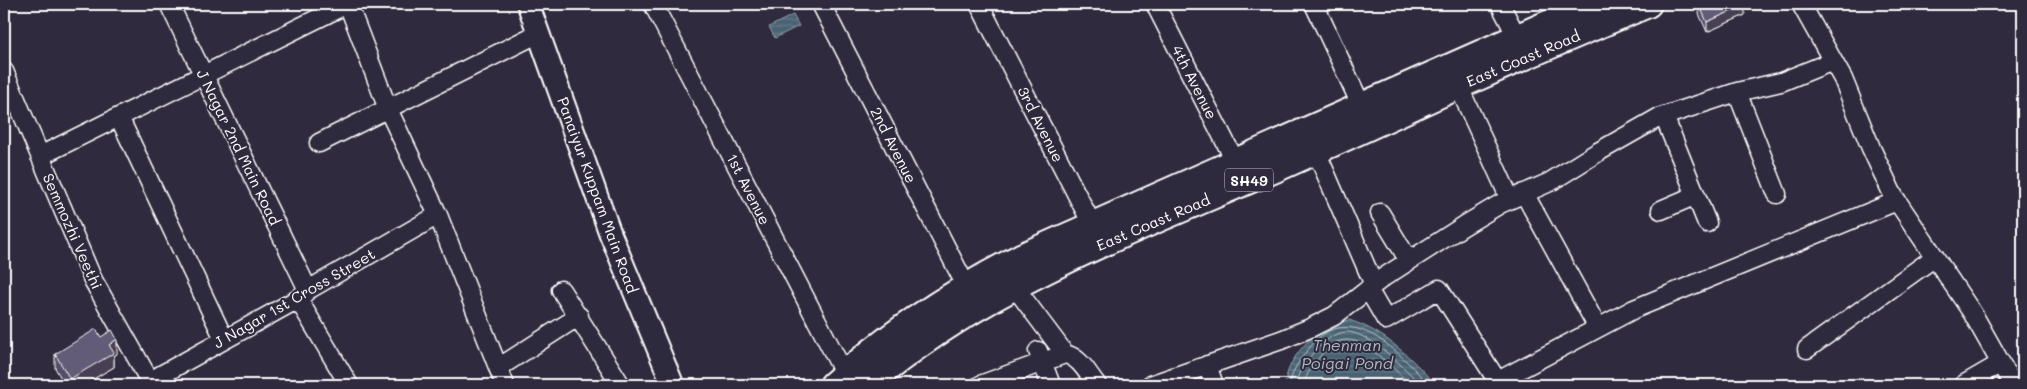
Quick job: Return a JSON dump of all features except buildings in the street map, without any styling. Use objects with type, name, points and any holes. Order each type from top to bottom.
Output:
[{"type":"main road","name":"East Coast Road","points":[[856,383],[900,330],[966,286],[1021,257],[1097,234],[1316,151],[1458,85],[1517,37],[1592,4]]},
{"type":"main road","name":"East Coast Road","points":[[856,383],[934,333],[1097,234],[1235,161],[1362,105],[1648,4]]},
{"type":"street","name":"J Nagar 2nd Main Road","points":[[169,4],[204,76],[303,294],[349,385]]},
{"type":"street","points":[[40,156],[348,4],[388,109],[438,215],[505,385]]},
{"type":"street","name":"Panaiyur Kuppam Main Road","points":[[528,4],[610,233],[667,383]]},
{"type":"street","name":"1st Avenue","points":[[653,4],[856,383]]},
{"type":"street","name":"2nd Avenue","points":[[821,4],[966,286]]},
{"type":"street","name":"3rd Avenue","points":[[979,4],[1097,234]]},
{"type":"street","name":"4th Avenue","points":[[1154,4],[1235,161]]},
{"type":"street","points":[[1314,4],[1362,105]]},
{"type":"street","points":[[1500,4],[1517,37]]},
{"type":"street","points":[[1801,4],[1833,61],[1851,98],[1880,170],[1897,201],[1973,314],[2013,385]]},
{"type":"street","points":[[319,143],[539,33]]},
{"type":"street","points":[[1150,385],[1310,328],[1343,310],[1371,287],[1465,225],[1517,196],[1550,182],[1605,147],[1664,116],[1737,92],[1782,82],[1833,61]]},
{"type":"street","name":"Semmozhi Veethi","points":[[4,71],[93,280],[151,383]]},
{"type":"street","points":[[1458,85],[1517,196],[1598,328]]},
{"type":"street","points":[[1737,92],[1777,194]]},
{"type":"street","points":[[1664,116],[1707,223]]},
{"type":"street","points":[[120,117],[224,339]]},
{"type":"street","points":[[1316,151],[1386,320],[1439,289],[1499,383],[1634,309],[1897,201]]},
{"type":"street","points":[[1661,210],[1696,195]]},
{"type":"street","points":[[1380,213],[1409,261]]},
{"type":"street","name":"J Nagar 1st Cross Street","points":[[151,383],[438,215]]},
{"type":"street","points":[[1807,349],[1935,257]]},
{"type":"street","points":[[1014,286],[1065,354]]},
{"type":"street","points":[[561,290],[621,385]]},
{"type":"street","points":[[498,368],[579,316]]},
{"type":"street","points":[[981,385],[1040,357],[1065,354],[1070,355],[1080,363],[1097,385]]},
{"type":"street","points":[[1040,357],[1051,385]]},
{"type":"street","points":[[1964,385],[2001,363]]},
{"type":"street","points":[[1207,365],[1214,385]]},
{"type":"water","points":[[793,15],[799,26],[775,38],[769,27]]},
{"type":"water","name":"Thenman Poigai Pond","points":[[1349,320],[1386,338],[1407,355],[1436,385],[1285,385],[1289,368],[1305,344],[1326,326]]}]
